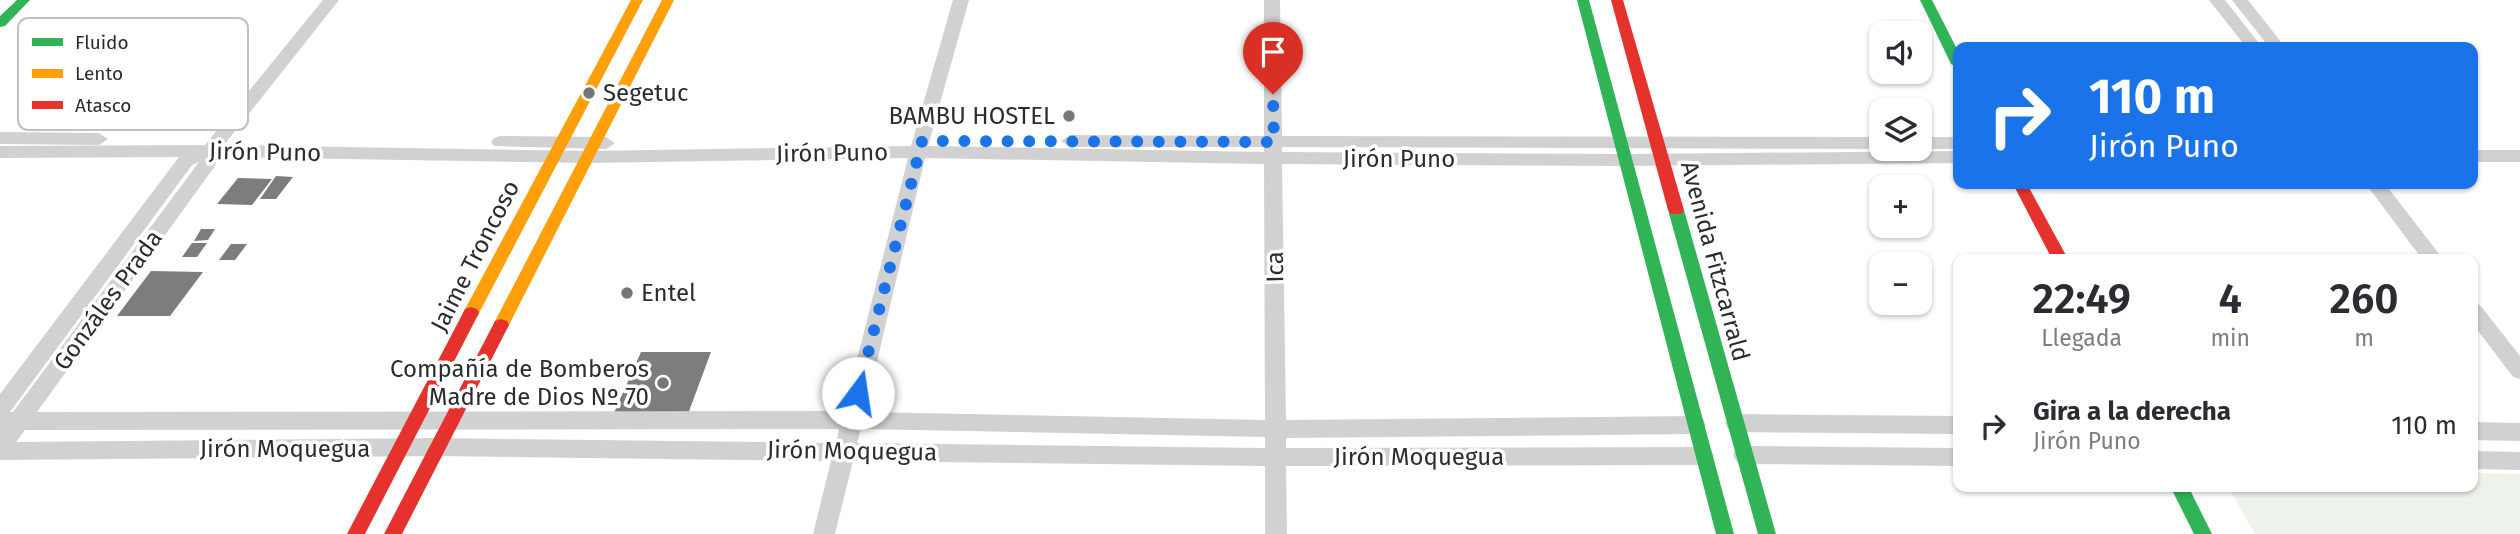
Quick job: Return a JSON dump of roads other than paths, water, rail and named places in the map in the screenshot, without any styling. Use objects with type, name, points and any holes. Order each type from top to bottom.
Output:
[{"type":"street","points":[[0,23],[24,0]]},
{"type":"street","name":"Gonzáles Prada","points":[[248,103],[331,0]]},
{"type":"street","name":"Jaime Troncoso","points":[[356,534],[556,149],[638,0]]},
{"type":"street","points":[[393,534],[668,0]]},
{"type":"street","points":[[824,534],[920,146],[961,0]]},
{"type":"street","name":"Ica","points":[[1272,0],[1276,534]]},
{"type":"street","points":[[1583,0],[1725,534]]},
{"type":"street","name":"Avenida Fitzcarrald","points":[[1617,0],[1767,534]]},
{"type":"street","points":[[1926,0],[1953,54]]},
{"type":"street","points":[[2217,0],[2249,42]]},
{"type":"street","points":[[2240,0],[2273,42]]},
{"type":"street","name":"Gonzáles Prada","points":[[0,410],[186,162],[214,145],[226,130]]},
{"type":"street","name":"Jirón Puno","points":[[0,138],[214,145],[591,150],[920,146],[1661,151],[1953,157]]},
{"type":"street","name":"Jirón Puno","points":[[1661,151],[1869,143]]},
{"type":"street","points":[[1932,143],[1953,143]]},
{"type":"street","name":"Gonzáles Prada","points":[[0,449],[10,421],[209,163],[214,145]]},
{"type":"street","name":"Jirón Puno","points":[[0,152],[214,145]]},
{"type":"street","points":[[2478,156],[2520,156]]},
{"type":"street","points":[[2023,189],[2057,254]]},
{"type":"street","points":[[2378,189],[2429,254]]},
{"type":"street","points":[[2478,316],[2520,371]]},
{"type":"street","points":[[609,449],[621,420]]},
{"type":"street","name":"Jirón Moquegua","points":[[10,421],[851,420],[1276,429],[1695,425]]},
{"type":"street","points":[[1736,423],[1953,425]]},
{"type":"street","points":[[2478,431],[2520,432]]},
{"type":"street","name":"Jirón Moquegua","points":[[0,449],[437,447],[1276,457],[1703,456]]},
{"type":"street","points":[[1744,455],[1953,457]]},
{"type":"street","points":[[2478,460],[2520,461]]},
{"type":"street","points":[[2182,492],[2203,534]]},
{"type":"place","name":"Segetuc","points":[[589,93]]},
{"type":"place","name":"BAMBU HOSTEL","points":[[1069,116]]},
{"type":"place","name":"Entel","points":[[627,293]]},
{"type":"place","name":"Compañía de Bomberos Madre de Dios Nº 70","points":[[663,383]]}]
